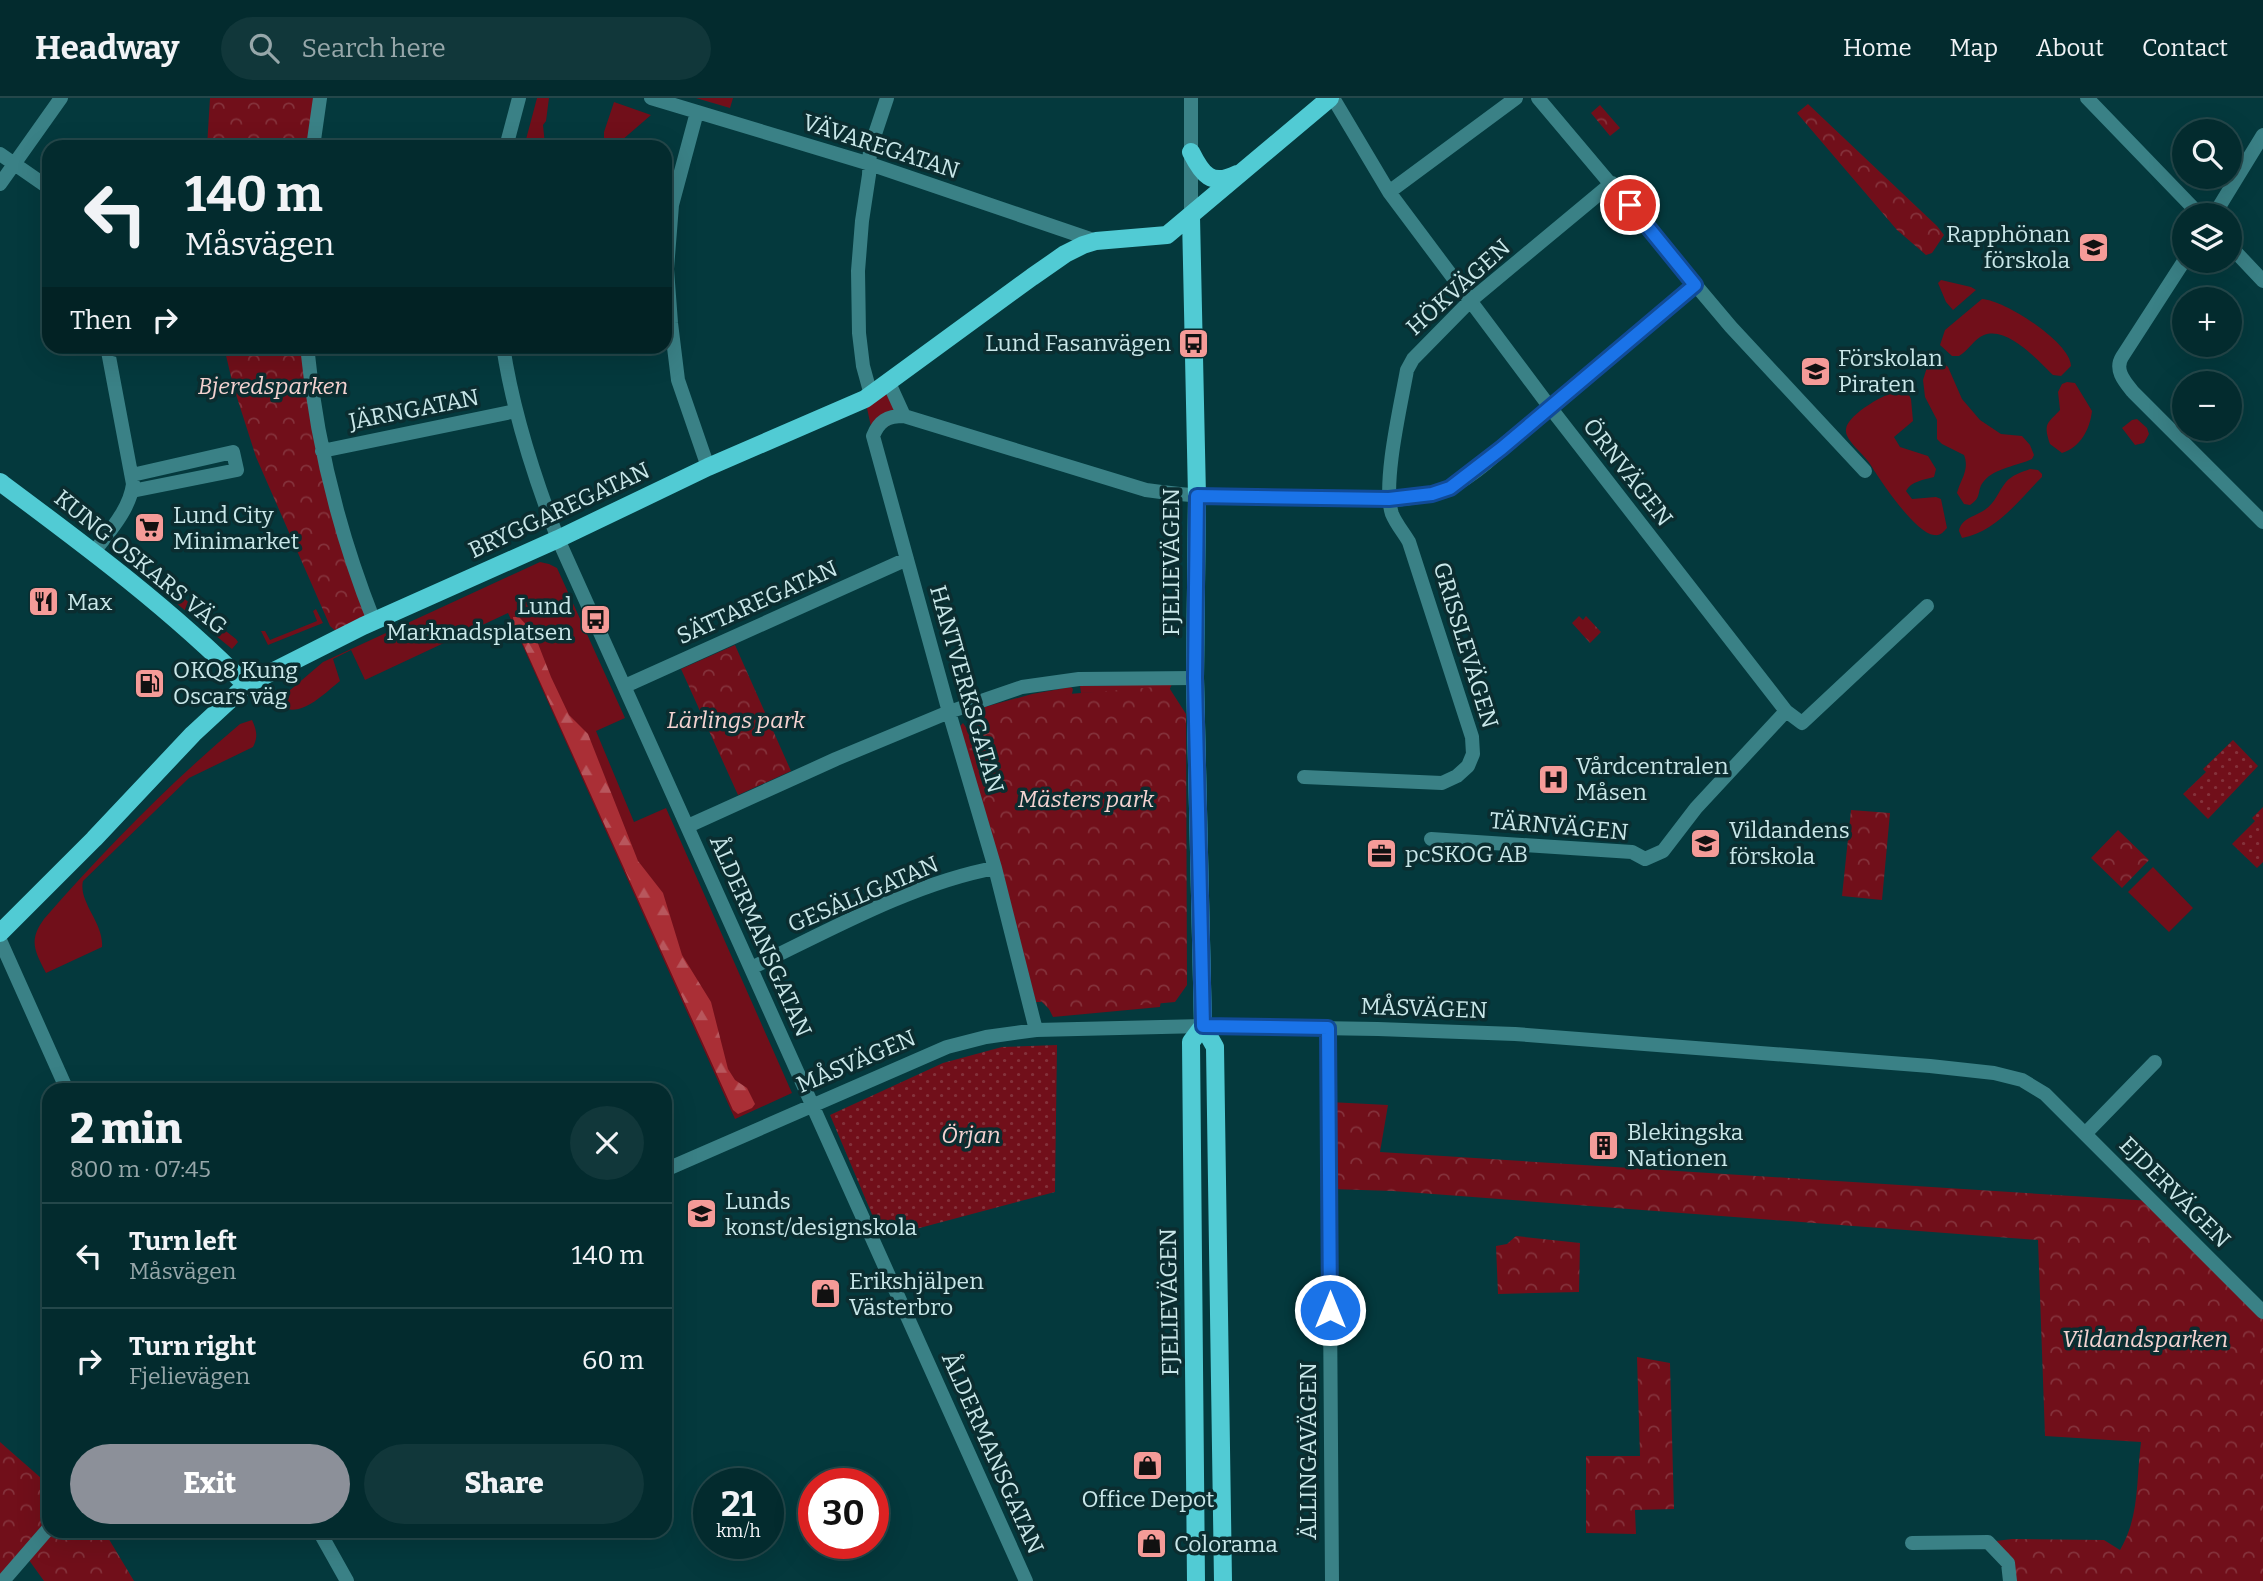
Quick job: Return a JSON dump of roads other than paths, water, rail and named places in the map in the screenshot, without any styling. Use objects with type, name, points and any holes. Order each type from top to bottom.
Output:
[{"type":"main road","name":"BRYGGAREGATAN","points":[[0,933],[190,738],[247,685],[374,621],[871,395],[1065,254],[1096,241],[1167,235],[1331,98]]},
{"type":"main road","points":[[1191,152],[1204,173],[1215,180],[1228,178],[1246,169]]},
{"type":"main road","name":"FJELIEVÄGEN","points":[[1191,217],[1197,496],[1195,678],[1203,1026],[1215,1047],[1223,1581]]},
{"type":"main road","name":"KUNG OSKARS VÄG","points":[[0,482],[94,552],[193,632],[247,685]]},
{"type":"main road","name":"FJELIEVÄGEN","points":[[1196,1581],[1191,1042],[1203,1026]]},
{"type":"street","points":[[0,184],[61,98]]},
{"type":"street","points":[[314,140],[320,98]]},
{"type":"street","points":[[508,140],[519,98]]},
{"type":"street","name":"VÄVAREGATAN","points":[[651,98],[870,164],[1096,241]]},
{"type":"street","points":[[871,395],[863,366],[857,304],[870,149],[887,98]]},
{"type":"street","name":"FJELIEVÄGEN","points":[[1191,98],[1191,217]]},
{"type":"street","name":"ÖRNVÄGEN","points":[[1331,98],[1389,192],[1549,406],[1786,711]]},
{"type":"street","points":[[1389,192],[1516,98]]},
{"type":"street","points":[[1538,98],[1760,360],[1865,471]]},
{"type":"street","points":[[2087,98],[2188,203]]},
{"type":"street","points":[[672,205],[697,112]]},
{"type":"street","points":[[2221,203],[2263,135]]},
{"type":"street","points":[[0,154],[42,183]]},
{"type":"street","name":"HÖKVÄGEN","points":[[1389,499],[1394,446],[1407,370],[1413,359],[1470,301],[1612,183]]},
{"type":"street","points":[[2242,259],[2263,281]]},
{"type":"street","points":[[2176,273],[2118,363],[2119,369],[2133,392],[2263,522]]},
{"type":"street","points":[[889,383],[904,416],[1146,490],[1197,496],[1389,499],[1432,494],[1450,488],[1502,448],[1695,285]]},
{"type":"street","points":[[672,331],[678,380],[708,467]]},
{"type":"street","points":[[94,552],[122,513],[132,491],[132,475],[109,354]]},
{"type":"street","points":[[308,354],[322,451],[346,544],[374,621]]},
{"type":"street","name":"ÅLDERMANSGATAN","points":[[505,354],[516,411],[544,504],[558,538],[1026,1581]]},
{"type":"street","name":"JÄRNGATAN","points":[[322,451],[516,411]]},
{"type":"street","name":"HANTVERKSGATAN","points":[[904,416],[894,416],[883,421],[873,436],[948,712],[995,868],[1036,1030]]},
{"type":"street","points":[[132,475],[233,452],[237,470],[132,491]]},
{"type":"street","name":"GRISSLEVÄGEN","points":[[1304,777],[1442,783],[1463,772],[1473,754],[1469,726],[1438,629],[1409,542],[1395,520],[1389,499]]},
{"type":"street","name":"SÄTTAREGATAN","points":[[625,686],[907,559]]},
{"type":"street","points":[[1786,711],[1802,723],[1927,606]]},
{"type":"street","points":[[688,826],[948,712],[1022,687],[1079,679],[1195,678]]},
{"type":"street","name":"TÄRNVÄGEN","points":[[1431,839],[1632,852],[1645,859],[1662,851],[1696,807],[1786,711]]},
{"type":"street","name":"GESÄLLGATAN","points":[[751,968],[852,919],[923,889],[995,868]]},
{"type":"street","points":[[0,940],[63,1083]]},
{"type":"street","name":"MÅSVÄGEN","points":[[672,1167],[947,1047],[986,1037],[1036,1030],[1203,1026],[1515,1034],[1994,1073],[2022,1080],[2045,1094],[2085,1134]]},
{"type":"street","name":"ÄLLINGAVÄGEN","points":[[1328,1028],[1332,1581]]},
{"type":"street","points":[[2085,1134],[2155,1062]]},
{"type":"street","name":"EJDERVÄGEN","points":[[2085,1134],[2263,1312]]},
{"type":"street","points":[[3,1581],[42,1536]]},
{"type":"street","points":[[324,1538],[347,1581]]},
{"type":"street","points":[[1912,1543],[1988,1542],[2005,1558],[2011,1578]]},
{"type":"place","name":"Rapphönan förskola","points":[[2093,247]]},
{"type":"place","name":"Lund Fasanvägen","points":[[1194,343]]},
{"type":"place","name":"Förskolan Piraten","points":[[1815,371]]},
{"type":"place","name":"Lund City Minimarket","points":[[150,528]]},
{"type":"place","name":"Max","points":[[44,602]]},
{"type":"place","name":"Lund Marknadsplatsen","points":[[595,619]]},
{"type":"place","name":"OKQ8 Kung Oscars väg","points":[[150,683]]},
{"type":"place","name":"Vårdcentralen Måsen","points":[[1553,779]]},
{"type":"place","name":"Vildandens förskola","points":[[1706,843]]},
{"type":"place","name":"pcSKOG AB","points":[[1382,854]]},
{"type":"place","name":"Blekingska Nationen","points":[[1604,1145]]},
{"type":"place","name":"Lunds konst/designskola","points":[[702,1214]]},
{"type":"place","name":"Erikshjälpen Västerbro","points":[[826,1294]]},
{"type":"place","name":"Office Depot","points":[[1148,1465]]},
{"type":"place","name":"Colorama","points":[[1151,1544]]},
{"type":"park label","name":"Bjeredsparken","points":[[273,386]]},
{"type":"park label","name":"Lärlings park","points":[[736,720]]},
{"type":"park label","name":"Mästers park","points":[[1086,799]]},
{"type":"park label","name":"Örjan","points":[[971,1135]]},
{"type":"park label","name":"Vildandsparken","points":[[2145,1339]]}]
